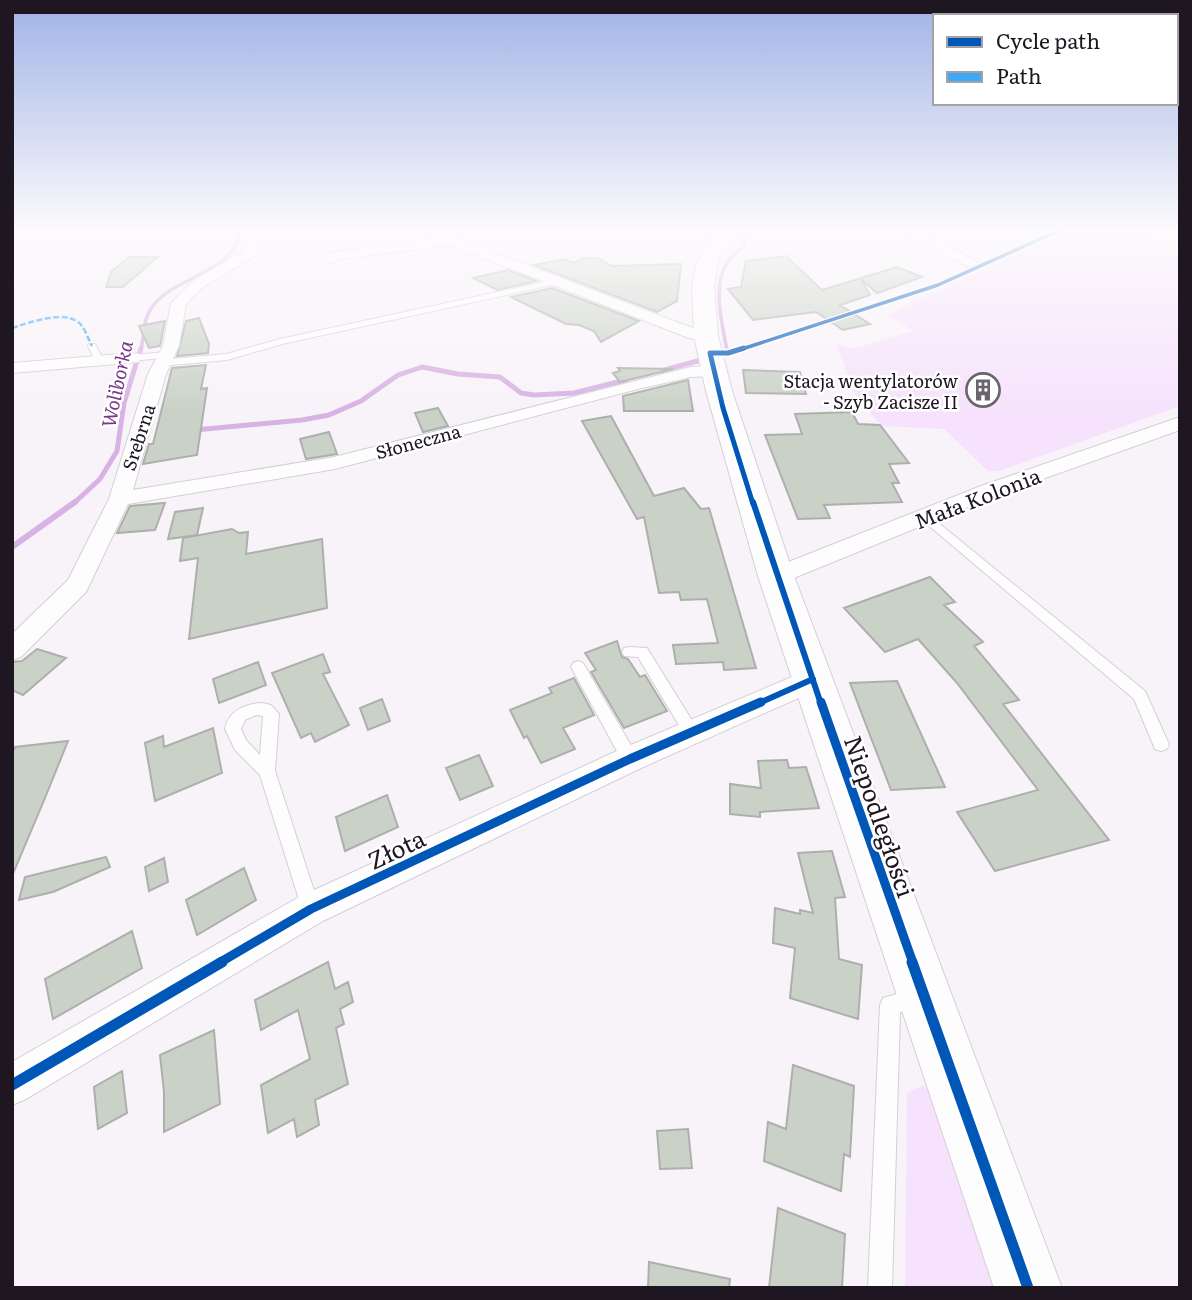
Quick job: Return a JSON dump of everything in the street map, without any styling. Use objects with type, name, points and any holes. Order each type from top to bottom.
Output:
[{"type":"street","name":"Srebrna","points":[[12,650],[77,586],[120,499],[152,358],[174,337],[174,314],[188,291]]},
{"type":"street","points":[[583,291],[706,337]]},
{"type":"street","name":"Niepodległości","points":[[703,291],[706,337],[714,371],[776,576],[1028,1288]]},
{"type":"street","points":[[12,368],[95,353],[152,358]]},
{"type":"street","name":"Słoneczna","points":[[120,499],[334,463],[636,384],[691,372],[714,371]]},
{"type":"street","name":"Mała Kolonia","points":[[776,576],[925,516],[1180,423]]},
{"type":"street","name":"Złota","points":[[12,1085],[311,909],[630,759],[813,679]]},
{"type":"lane","points":[[152,358],[239,355],[280,342],[514,291]]},
{"type":"lane","points":[[925,516],[1140,695],[1161,744]]},
{"type":"lane","points":[[629,652],[642,652],[691,732]]},
{"type":"lane","points":[[578,667],[630,759]]},
{"type":"lane","points":[[267,771],[311,909]]},
{"type":"lane","points":[[880,1288],[890,1005],[924,996]]},
{"type":"shaded area","points":[[939,291],[1180,291],[1180,406],[999,471],[988,471],[944,429],[882,426],[856,397],[836,344],[852,349],[914,331],[886,315]]},
{"type":"shaded area","points":[[923,1085],[932,1094],[998,1288],[905,1288],[907,1093]]},
{"type":"building","points":[[540,291],[559,291],[639,321],[601,342],[594,331],[579,325],[566,324],[511,297]]},
{"type":"building","points":[[601,291],[678,291],[677,301],[657,312]]},
{"type":"building","points":[[729,291],[868,291],[870,295],[840,305],[870,324],[843,330],[816,312],[753,320]]},
{"type":"building","points":[[199,318],[209,344],[208,353],[177,356],[186,321]]},
{"type":"building","points":[[165,321],[160,346],[149,348],[139,326]]},
{"type":"building","points":[[206,365],[201,389],[207,388],[197,455],[143,464],[149,444],[153,444],[172,368]]},
{"type":"building","points":[[618,368],[673,369],[620,382],[613,373],[620,371]]},
{"type":"building","points":[[743,370],[800,372],[806,394],[746,393]]},
{"type":"building","points":[[688,380],[693,411],[624,411],[623,396]]},
{"type":"building","points":[[438,408],[448,426],[423,432],[415,413]]},
{"type":"building","points":[[852,412],[858,424],[880,425],[909,463],[889,464],[899,483],[892,483],[902,502],[824,505],[830,518],[798,519],[765,435],[802,434],[795,414]]},
{"type":"building","points":[[611,416],[654,496],[684,488],[701,509],[709,508],[756,668],[724,670],[723,662],[676,664],[673,645],[718,643],[707,599],[681,600],[679,592],[659,593],[644,517],[637,519],[582,421]]},
{"type":"building","points":[[329,432],[337,454],[306,459],[300,439]]},
{"type":"building","points":[[165,503],[155,530],[117,533],[130,506]]},
{"type":"building","points":[[203,508],[197,535],[168,539],[175,512]]},
{"type":"building","points":[[232,529],[239,533],[248,532],[246,554],[322,539],[327,608],[189,639],[198,558],[180,561],[183,538]]},
{"type":"building","points":[[930,577],[955,602],[944,605],[983,642],[974,646],[1019,700],[1003,704],[1109,840],[995,871],[957,812],[1038,790],[957,683],[918,639],[885,652],[844,608]]},
{"type":"building","points":[[617,641],[622,657],[628,659],[640,677],[645,675],[667,711],[624,728],[591,672],[596,670],[585,653]]},
{"type":"building","points":[[37,649],[66,658],[23,695],[12,690],[12,662],[22,661]]},
{"type":"building","points":[[323,654],[330,672],[323,674],[349,725],[315,742],[311,733],[301,738],[272,673]]},
{"type":"building","points":[[258,662],[266,685],[219,703],[213,679]]},
{"type":"building","points":[[574,678],[594,715],[563,728],[575,749],[541,763],[510,710],[552,693],[549,688]]},
{"type":"building","points":[[897,681],[945,787],[891,790],[850,683]]},
{"type":"building","points":[[382,699],[390,721],[368,730],[360,708]]},
{"type":"building","points":[[213,728],[222,773],[155,801],[145,743],[163,736],[164,747]]},
{"type":"building","points":[[68,741],[12,876],[12,753],[15,747]]},
{"type":"building","points":[[479,755],[493,786],[460,800],[446,768]]},
{"type":"building","points":[[787,760],[789,768],[806,767],[819,808],[760,812],[760,817],[730,814],[730,784],[761,788],[758,761]]},
{"type":"building","points":[[387,795],[398,827],[345,851],[336,817]]},
{"type":"building","points":[[832,851],[845,897],[835,898],[839,959],[862,965],[858,1019],[790,998],[795,948],[773,943],[775,908],[800,914],[800,910],[813,913],[798,853]]},
{"type":"building","points":[[106,857],[110,867],[53,892],[19,900],[25,877]]},
{"type":"building","points":[[164,858],[168,882],[149,891],[145,867]]},
{"type":"building","points":[[244,868],[256,900],[197,935],[186,900]]},
{"type":"building","points":[[132,931],[142,968],[53,1019],[45,979]]},
{"type":"building","points":[[328,962],[335,989],[348,982],[353,1002],[340,1009],[344,1024],[336,1028],[348,1084],[315,1100],[319,1125],[297,1137],[294,1119],[268,1133],[261,1085],[310,1059],[298,1010],[261,1030],[255,1000]]},
{"type":"building","points":[[214,1030],[220,1104],[164,1132],[160,1055]]},
{"type":"building","points":[[793,1065],[854,1086],[850,1157],[844,1154],[841,1191],[764,1161],[768,1122],[786,1129]]},
{"type":"building","points":[[122,1071],[127,1113],[98,1129],[94,1087]]},
{"type":"building","points":[[688,1129],[692,1168],[660,1169],[657,1131]]},
{"type":"building","points":[[778,1208],[845,1234],[842,1288],[769,1288]]},
{"type":"building","points":[[649,1262],[730,1279],[729,1288],[648,1288]]},
{"type":"waterway","name":"Woliborka","points":[[141,350],[149,312],[162,296],[171,291]]},
{"type":"waterway","points":[[719,291],[727,350]]},
{"type":"waterway","name":"Woliborka","points":[[73,504],[100,479],[117,451],[124,403],[141,348]]},
{"type":"waterway","points":[[661,371],[701,360]]},
{"type":"waterway","points":[[195,430],[329,415],[361,401],[398,375],[422,367],[458,374],[500,377],[521,393],[534,395],[574,393],[626,380]]},
{"type":"waterway","name":"Woliborka","points":[[12,547],[75,502]]},
{"type":"marked path","points":[[12,328],[46,320],[72,319],[80,324],[92,346]]},
{"type":"cycle path","points":[[920,291],[728,353],[710,353],[723,408],[776,576],[1028,1288]]},
{"type":"cycle path","points":[[12,1085],[311,909],[630,759],[813,679]]},
{"type":"place","name":"Stacja wentylatorów - Szyb Zacisze II","points":[[983,390]]}]
